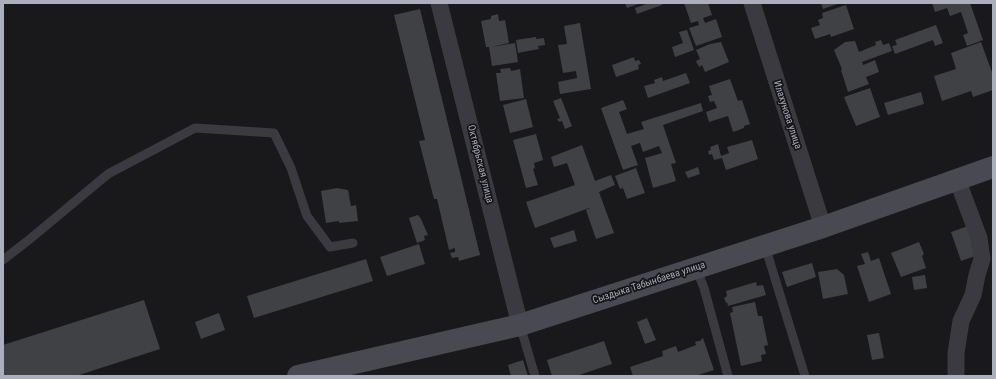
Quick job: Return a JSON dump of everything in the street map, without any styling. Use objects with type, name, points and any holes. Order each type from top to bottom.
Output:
[{"type":"street","name":"Октябрьская улица","points":[[440,3],[520,325]]},
{"type":"street","name":"Илахунова улица","points":[[752,3],[823,227]]},
{"type":"street","name":"Сыздыка Табынбаева улица","points":[[298,376],[520,325],[823,227],[993,167]]},
{"type":"street","points":[[956,376],[956,353],[961,321],[974,295],[977,275],[982,259],[979,238],[957,180]]},
{"type":"lane","points":[[3,260],[108,174],[195,128],[274,133],[290,168],[307,216],[330,247],[353,243]]},
{"type":"lane","points":[[765,246],[805,376]]},
{"type":"lane","points":[[696,268],[704,288],[728,376]]},
{"type":"lane","points":[[520,325],[534,376]]},
{"type":"building","points":[[625,3],[641,3],[627,8]]},
{"type":"building","points":[[649,3],[661,3],[662,5],[637,14],[635,8]]},
{"type":"building","points":[[684,3],[708,3],[712,15],[703,18],[705,23],[716,19],[722,37],[696,46],[689,28],[699,25],[698,21],[691,23]]},
{"type":"building","points":[[821,3],[840,3],[823,9]]},
{"type":"building","points":[[932,3],[970,3],[983,40],[967,46],[963,35],[968,33],[961,12],[950,16],[947,8],[935,12]]},
{"type":"building","points":[[846,5],[854,29],[831,37],[830,34],[815,39],[811,28],[820,25],[818,20],[823,18],[822,13]]},
{"type":"building","points":[[420,9],[480,255],[459,261],[458,257],[452,258],[450,253],[455,252],[455,248],[449,250],[437,199],[434,199],[419,141],[425,140],[394,15]]},
{"type":"building","points":[[498,14],[499,21],[505,20],[509,43],[491,47],[515,43],[518,62],[492,66],[489,47],[486,47],[481,21],[491,19],[491,16]]},
{"type":"building","points":[[580,23],[591,89],[560,94],[558,82],[577,78],[576,71],[563,73],[558,45],[567,44],[564,26]]},
{"type":"building","points":[[936,25],[943,43],[935,46],[933,40],[895,54],[892,46],[897,45],[895,40]]},
{"type":"building","points":[[687,30],[694,50],[675,57],[672,47],[683,43],[679,32]]},
{"type":"building","points":[[536,37],[536,39],[544,38],[545,45],[538,46],[539,49],[518,53],[516,40]]},
{"type":"building","points":[[881,40],[883,45],[889,43],[892,51],[862,62],[863,65],[875,60],[879,72],[866,77],[869,84],[848,92],[841,70],[842,69],[834,50],[845,42],[855,41],[859,52],[876,45],[875,42]]},
{"type":"building","points":[[721,42],[729,62],[705,72],[702,65],[699,67],[696,61],[700,59],[696,50],[710,44]]},
{"type":"building","points":[[981,42],[993,75],[993,90],[973,97],[971,91],[942,101],[934,76],[956,69],[951,53]]},
{"type":"building","points":[[634,57],[635,61],[639,60],[641,64],[638,65],[639,69],[616,77],[612,65]]},
{"type":"building","points":[[510,68],[511,71],[520,69],[524,98],[500,101],[496,73],[501,73],[500,69]]},
{"type":"building","points":[[686,73],[690,83],[648,98],[644,86],[655,83],[654,80],[662,77],[663,81]]},
{"type":"building","points":[[730,79],[738,101],[742,100],[750,124],[733,132],[728,116],[709,122],[706,112],[717,108],[714,101],[710,102],[708,96],[712,95],[709,86]]},
{"type":"building","points":[[870,88],[880,117],[856,126],[844,97]]},
{"type":"building","points":[[921,92],[924,104],[888,115],[884,103]]},
{"type":"building","points":[[561,98],[572,126],[565,129],[562,121],[559,122],[557,119],[560,118],[553,101]]},
{"type":"building","points":[[526,99],[533,127],[510,133],[503,105]]},
{"type":"building","points":[[623,100],[627,109],[619,112],[627,134],[644,129],[641,122],[701,103],[703,111],[663,125],[676,163],[671,164],[676,181],[653,188],[645,158],[662,153],[659,146],[643,152],[640,143],[631,146],[638,165],[623,170],[601,108]]},
{"type":"building","points":[[536,134],[543,160],[534,163],[535,168],[533,169],[538,185],[526,188],[513,140]]},
{"type":"building","points":[[752,140],[758,159],[726,170],[722,158],[714,160],[712,154],[709,155],[708,151],[711,150],[710,147],[718,144],[721,156],[729,153],[727,147]]},
{"type":"building","points":[[582,145],[595,181],[611,175],[615,185],[599,192],[614,233],[596,239],[586,210],[590,208],[535,228],[526,202],[575,185],[567,163],[554,167],[551,157]]},
{"type":"building","points":[[698,167],[700,174],[688,178],[685,172]]},
{"type":"building","points":[[636,168],[645,193],[627,199],[623,188],[620,189],[615,176]]},
{"type":"building","points":[[337,188],[348,190],[351,206],[356,205],[358,221],[326,223],[321,191]]},
{"type":"building","points":[[418,215],[428,235],[424,236],[425,240],[417,243],[409,218]]},
{"type":"building","points":[[968,226],[978,255],[961,261],[951,232]]},
{"type":"building","points":[[574,230],[577,241],[554,248],[550,238]]},
{"type":"building","points":[[919,242],[924,254],[922,256],[926,268],[901,277],[891,253]]},
{"type":"building","points":[[419,244],[425,264],[387,276],[380,257]]},
{"type":"building","points":[[868,252],[871,261],[879,258],[891,294],[869,302],[857,266],[865,264],[861,254]]},
{"type":"building","points":[[366,259],[373,281],[254,318],[247,296]]},
{"type":"building","points":[[812,263],[816,277],[787,287],[782,272]]},
{"type":"building","points":[[837,269],[844,275],[848,294],[823,299],[818,272]]},
{"type":"building","points":[[925,275],[927,288],[914,290],[912,277]]},
{"type":"building","points":[[756,282],[757,286],[763,285],[766,295],[728,306],[724,298],[727,296],[726,291]]},
{"type":"building","points":[[144,300],[160,349],[76,376],[3,376],[3,345]]},
{"type":"building","points":[[755,302],[758,316],[762,316],[768,345],[764,346],[766,354],[761,355],[762,361],[741,366],[730,313],[733,312],[732,307]]},
{"type":"building","points":[[219,313],[225,330],[201,339],[195,322]]},
{"type":"building","points":[[647,318],[656,340],[645,344],[637,322]]},
{"type":"building","points":[[879,333],[884,358],[872,360],[867,335]]},
{"type":"building","points":[[703,338],[714,370],[695,376],[633,376],[630,367],[663,356],[662,351],[676,346],[678,352],[696,345],[695,342],[702,340],[701,339]]},
{"type":"building","points":[[604,341],[612,364],[576,376],[552,376],[547,360]]},
{"type":"building","points":[[523,360],[528,376],[511,376],[508,365]]}]
